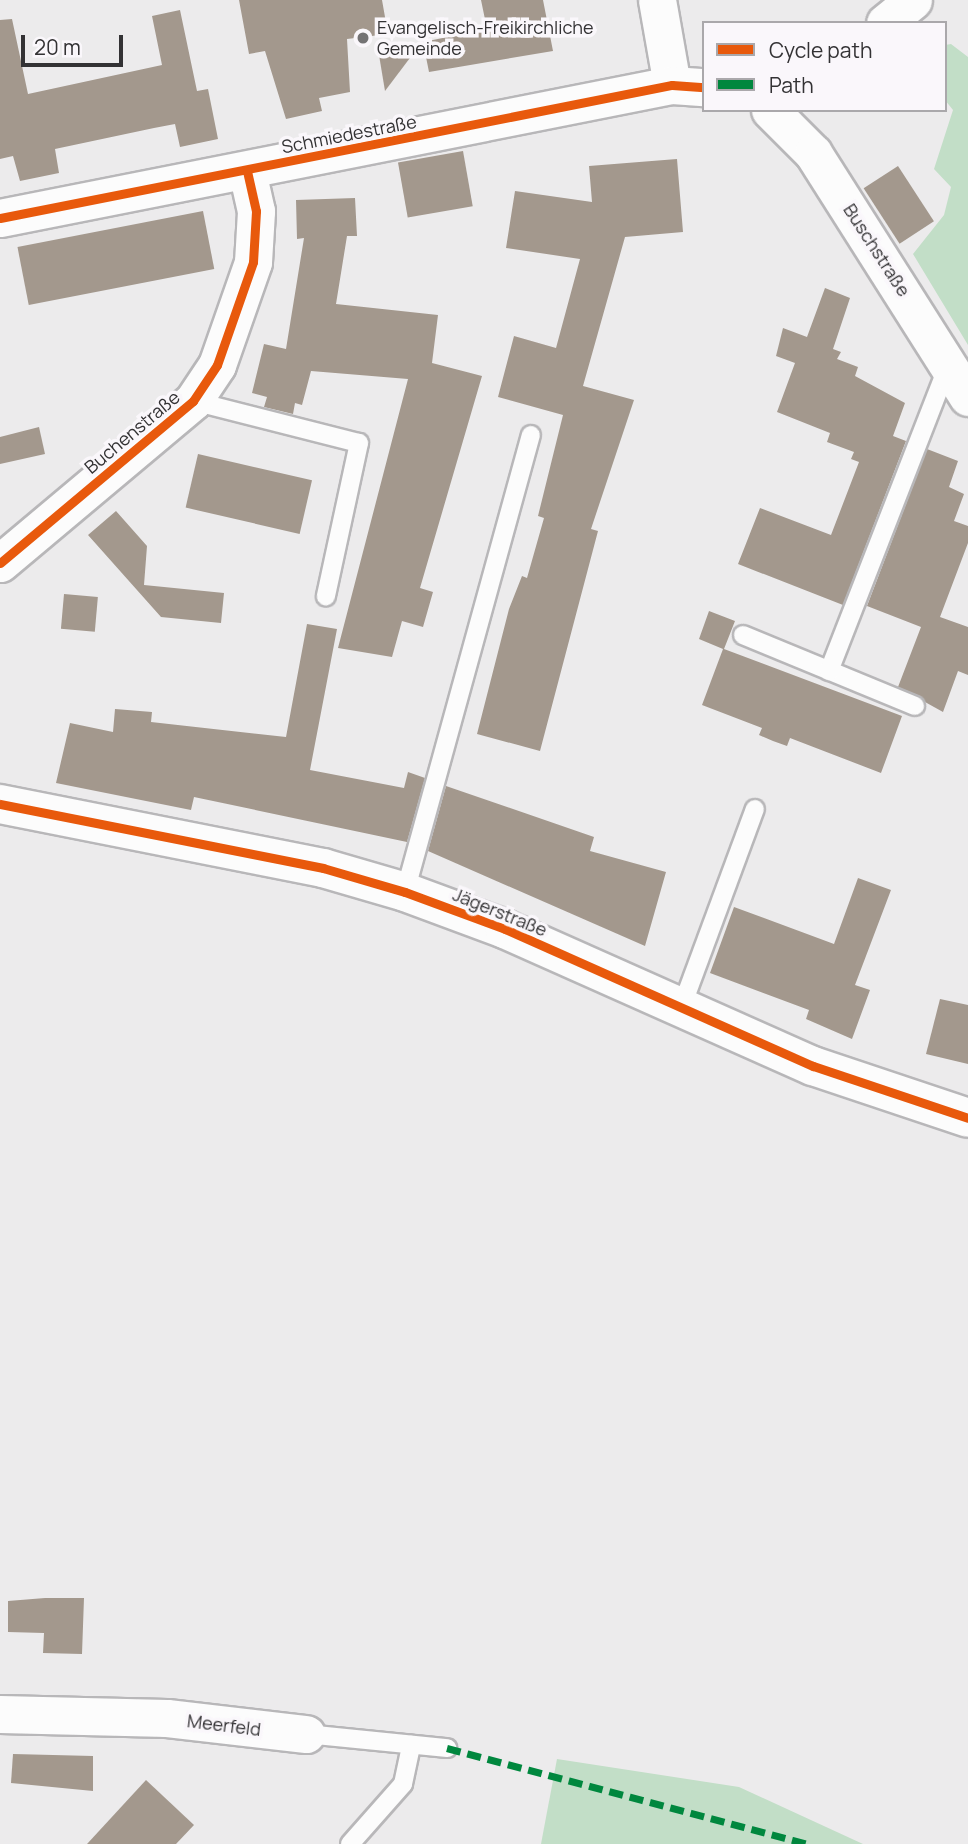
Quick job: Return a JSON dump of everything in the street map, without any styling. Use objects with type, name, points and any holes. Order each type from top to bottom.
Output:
[{"type":"street","points":[[657,0],[688,86]]},
{"type":"street","points":[[887,21],[913,0]]},
{"type":"street","name":"Schmiedestraße","points":[[0,218],[688,86]]},
{"type":"street","name":"Buschstraße","points":[[774,112],[813,153],[950,361],[968,397]]},
{"type":"street","name":"Buchenstraße","points":[[0,563],[194,401],[217,365],[253,262],[256,211],[247,171]]},
{"type":"street","name":"Jägerstraße","points":[[0,804],[323,868],[405,892],[682,1006],[813,1066],[968,1118]]},
{"type":"street","name":"Meerfeld","points":[[0,1714],[167,1718],[306,1734]]},
{"type":"lane","points":[[829,670],[950,361]]},
{"type":"lane","points":[[194,401],[359,443],[326,596]]},
{"type":"lane","points":[[405,892],[531,435]]},
{"type":"lane","points":[[743,635],[915,706]]},
{"type":"lane","points":[[682,1006],[755,809]]},
{"type":"lane","name":"Meerfeld","points":[[306,1734],[447,1748]]},
{"type":"lane","points":[[349,1844],[403,1784],[411,1745]]},
{"type":"green space","points":[[951,44],[968,57],[968,345],[913,254],[944,215],[951,187],[934,169],[953,110],[947,102],[947,45]]},
{"type":"green space","points":[[557,1759],[739,1787],[863,1844],[541,1844]]},
{"type":"building","points":[[239,0],[382,0],[388,34],[347,39],[350,92],[319,98],[322,111],[286,119],[265,51],[249,54]]},
{"type":"building","points":[[481,0],[543,0],[553,51],[429,72],[423,42],[487,29]]},
{"type":"building","points":[[180,10],[197,91],[208,89],[218,139],[180,147],[175,124],[55,149],[59,173],[20,181],[13,156],[0,159],[0,20],[12,19],[28,94],[162,65],[152,16]]},
{"type":"building","points":[[422,42],[385,91],[378,49]]},
{"type":"building","points":[[463,151],[473,206],[408,218],[398,162]]},
{"type":"building","points":[[677,159],[683,232],[625,237],[583,386],[634,400],[591,529],[598,531],[540,751],[477,734],[509,609],[522,576],[527,578],[544,518],[538,516],[563,415],[498,397],[514,336],[556,348],[580,259],[506,248],[515,191],[592,202],[589,166]]},
{"type":"building","points":[[898,166],[934,221],[900,244],[864,188]]},
{"type":"building","points":[[355,198],[357,236],[347,236],[336,304],[438,315],[432,363],[482,376],[420,588],[433,592],[423,627],[402,621],[392,657],[338,648],[408,379],[311,371],[302,405],[295,403],[293,414],[264,407],[267,397],[252,393],[264,344],[286,349],[304,238],[297,239],[296,200]]},
{"type":"building","points":[[203,211],[214,269],[29,305],[17,247]]},
{"type":"building","points":[[825,288],[850,298],[833,349],[841,352],[837,359],[858,367],[855,376],[905,403],[893,436],[906,441],[843,605],[738,564],[760,508],[831,535],[859,462],[851,459],[854,452],[827,442],[830,433],[777,412],[795,363],[776,356],[783,328],[807,337]]},
{"type":"building","points":[[39,427],[45,454],[0,464],[0,437]]},
{"type":"building","points":[[927,449],[958,461],[949,487],[964,494],[954,521],[968,526],[968,543],[940,617],[968,627],[968,675],[958,671],[943,712],[898,687],[921,627],[867,606]]},
{"type":"building","points":[[198,454],[312,480],[300,534],[186,508]]},
{"type":"building","points":[[116,511],[147,546],[144,585],[224,593],[221,623],[161,617],[88,535]]},
{"type":"building","points":[[64,594],[98,597],[95,632],[61,629]]},
{"type":"building","points":[[709,611],[735,621],[724,649],[902,716],[881,773],[790,738],[787,746],[773,741],[759,735],[762,728],[702,705],[723,649],[699,639]]},
{"type":"building","points":[[307,624],[337,629],[310,770],[404,788],[408,772],[425,778],[407,842],[194,797],[191,810],[56,783],[70,723],[113,732],[115,709],[152,712],[151,722],[286,737]]},
{"type":"building","points":[[446,786],[594,837],[590,851],[666,872],[645,946],[428,851]]},
{"type":"building","points":[[858,878],[891,890],[855,985],[870,990],[852,1039],[806,1019],[809,1010],[710,973],[734,907],[834,944]]},
{"type":"building","points":[[940,999],[968,1005],[968,1064],[926,1054]]},
{"type":"building","points":[[84,1598],[82,1654],[43,1653],[44,1633],[8,1632],[8,1601]]},
{"type":"building","points":[[13,1754],[93,1756],[93,1791],[11,1783]]},
{"type":"building","points":[[146,1780],[194,1825],[176,1844],[87,1844]]},
{"type":"marked path","points":[[447,1748],[808,1844]]},
{"type":"cycle path","points":[[0,218],[672,85],[702,87]]},
{"type":"cycle path","points":[[0,563],[193,401],[217,365],[253,262],[256,211],[247,171]]},
{"type":"cycle path","points":[[0,804],[323,868],[405,892],[505,929],[813,1066],[968,1118]]},
{"type":"place","name":"Evangelisch-Freikirchliche Gemeinde","points":[[363,38]]}]
